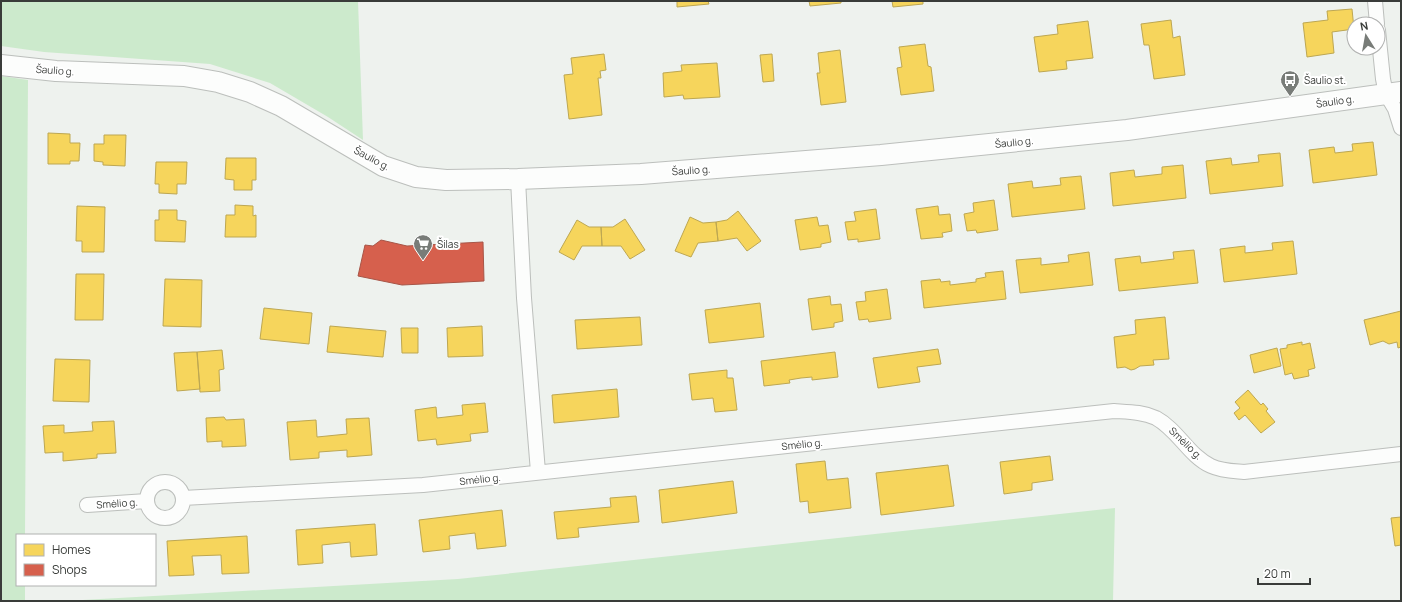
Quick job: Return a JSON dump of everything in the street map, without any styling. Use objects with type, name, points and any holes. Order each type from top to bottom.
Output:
[{"type":"street","points":[[1375,1],[1376,16]]},
{"type":"street","points":[[1380,56],[1382,78],[1394,93],[1394,110],[1401,128]]},
{"type":"street","name":"Šaulio g.","points":[[1,65],[56,71],[184,76],[218,82],[250,92],[281,106],[383,166],[416,177],[446,180],[518,179],[641,174],[881,155],[1127,130],[1394,93]]},
{"type":"street","points":[[518,179],[524,298],[538,472]]},
{"type":"street","name":"Smėlio g.","points":[[183,498],[423,485],[1114,411],[1138,412],[1156,418],[1169,427],[1193,453],[1210,466],[1227,471],[1244,472],[1401,454]]},
{"type":"street","points":[[164,482],[172,484],[179,490],[183,498],[182,506],[179,512],[173,517],[166,518],[159,518],[152,514],[148,508],[147,501],[149,492],[155,485],[164,482]]},
{"type":"street","name":"Smėlio g.","points":[[87,505],[147,501]]},
{"type":"green space","points":[[1,1],[358,1],[363,140],[328,117],[270,83],[210,64],[44,52],[1,46]]},
{"type":"green space","points":[[1,76],[28,80],[25,534],[16,534],[16,586],[25,586],[25,601],[1,601]]},
{"type":"green space","points":[[1115,508],[1113,601],[65,601],[458,579]]},
{"type":"building: Homes","points":[[677,1],[708,1],[709,4],[677,7]]},
{"type":"building: Homes","points":[[809,1],[841,1],[841,3],[810,6]]},
{"type":"building: Homes","points":[[892,1],[923,1],[923,4],[893,7]]},
{"type":"building: Homes","points":[[1352,9],[1353,16],[1346,16],[1346,30],[1332,32],[1334,53],[1307,57],[1303,23],[1328,20],[1327,11]]},
{"type":"building: Homes","points":[[1171,20],[1173,38],[1180,36],[1185,75],[1154,79],[1149,45],[1144,45],[1141,24]]},
{"type":"building: Homes","points":[[1088,21],[1093,58],[1066,61],[1067,69],[1039,72],[1034,37],[1058,34],[1057,25]]},
{"type":"building: Homes","points":[[925,44],[928,66],[931,67],[934,91],[901,95],[897,68],[902,67],[899,47]]},
{"type":"building: Homes","points":[[840,50],[846,102],[821,105],[817,73],[820,73],[818,53]]},
{"type":"building: Homes","points":[[604,54],[606,70],[600,71],[601,78],[598,78],[602,115],[569,119],[564,75],[573,74],[571,58]]},
{"type":"building: Homes","points":[[772,54],[774,81],[763,82],[760,55]]},
{"type":"building: Homes","points":[[717,63],[720,97],[684,99],[683,95],[664,97],[663,73],[682,71],[681,65]]},
{"type":"building: Homes","points":[[48,133],[70,134],[70,143],[80,143],[79,161],[70,161],[70,164],[48,164]]},
{"type":"building: Homes","points":[[104,135],[126,135],[125,166],[103,165],[103,162],[94,161],[94,144],[104,144]]},
{"type":"building: Homes","points":[[1373,142],[1377,175],[1313,183],[1309,150],[1334,147],[1335,153],[1353,151],[1352,144]]},
{"type":"building: Homes","points":[[1280,153],[1283,186],[1210,194],[1206,161],[1231,158],[1232,165],[1259,162],[1258,155]]},
{"type":"building: Homes","points":[[226,158],[256,158],[256,180],[252,180],[252,190],[234,190],[234,180],[225,179]]},
{"type":"building: Homes","points":[[156,162],[187,162],[186,184],[177,184],[177,194],[159,193],[159,184],[155,184]]},
{"type":"building: Homes","points":[[1183,165],[1186,198],[1113,206],[1110,173],[1134,170],[1135,177],[1162,174],[1162,167]]},
{"type":"building: Homes","points":[[1081,176],[1085,209],[1012,217],[1008,184],[1032,181],[1033,188],[1061,185],[1060,178]]},
{"type":"building: Homes","points":[[994,200],[998,230],[977,233],[976,230],[967,231],[964,214],[974,212],[973,203]]},
{"type":"building: Homes","points":[[235,205],[253,206],[253,216],[256,215],[256,237],[225,237],[226,215],[235,215]]},
{"type":"building: Homes","points":[[77,206],[105,207],[104,252],[82,252],[82,241],[76,241]]},
{"type":"building: Homes","points":[[938,206],[939,215],[950,214],[952,231],[942,233],[943,237],[921,239],[916,209]]},
{"type":"building: Homes","points":[[876,209],[880,239],[858,242],[858,239],[848,240],[845,222],[856,221],[854,212]]},
{"type":"building: Homes","points":[[159,210],[177,210],[177,220],[186,221],[185,242],[155,241],[155,220],[159,220]]},
{"type":"building: Homes","points":[[738,211],[761,241],[747,251],[737,238],[718,241],[716,222],[727,220]]},
{"type":"building: Homes","points":[[690,217],[703,223],[716,222],[718,241],[698,243],[691,257],[675,251]]},
{"type":"building: Homes","points":[[817,217],[819,226],[828,225],[831,242],[821,244],[821,247],[800,250],[795,220]]},
{"type":"building: Homes","points":[[625,219],[645,250],[630,259],[621,246],[602,246],[601,227],[613,227]]},
{"type":"building: Homes","points":[[577,220],[589,227],[601,227],[602,246],[582,246],[574,260],[559,252]]},
{"type":"building: Homes","points":[[1293,241],[1297,274],[1224,282],[1220,249],[1245,246],[1245,253],[1273,250],[1272,243]]},
{"type":"building: Homes","points":[[1194,250],[1198,283],[1119,291],[1115,259],[1140,256],[1141,263],[1174,259],[1173,252]]},
{"type":"building: Homes","points":[[1089,252],[1093,285],[1020,293],[1016,260],[1041,258],[1041,265],[1069,262],[1068,255]]},
{"type":"building: Homes","points":[[1003,271],[1006,299],[924,308],[921,281],[940,279],[941,282],[950,281],[950,285],[976,282],[976,279],[986,277],[985,273]]},
{"type":"building: Homes","points":[[76,274],[104,274],[103,320],[75,320]]},
{"type":"building: Homes","points":[[165,279],[202,280],[201,327],[163,326]]},
{"type":"building: Homes","points":[[887,289],[891,319],[869,322],[868,319],[859,320],[856,302],[866,301],[865,292]]},
{"type":"building: Homes","points":[[830,296],[831,305],[841,304],[843,321],[834,323],[834,327],[812,330],[808,299]]},
{"type":"building: Homes","points":[[760,303],[764,337],[709,343],[705,310]]},
{"type":"building: Homes","points":[[264,308],[312,313],[309,344],[260,339]]},
{"type":"building: Homes","points":[[1401,311],[1401,347],[1398,348],[1397,342],[1389,344],[1383,341],[1370,345],[1364,320]]},
{"type":"building: Homes","points":[[640,317],[642,345],[577,349],[575,320]]},
{"type":"building: Homes","points":[[1165,317],[1169,359],[1153,360],[1154,365],[1140,366],[1131,370],[1125,367],[1117,368],[1114,337],[1136,334],[1135,320]]},
{"type":"building: Homes","points":[[330,326],[386,331],[383,357],[327,352]]},
{"type":"building: Homes","points":[[482,326],[483,356],[448,357],[447,328]]},
{"type":"building: Homes","points":[[401,328],[418,328],[418,353],[402,353]]},
{"type":"building: Homes","points":[[1302,342],[1302,345],[1310,343],[1315,368],[1308,370],[1309,376],[1294,379],[1292,373],[1285,375],[1280,349],[1287,348],[1287,345]]},
{"type":"building: Homes","points":[[1277,348],[1281,366],[1254,373],[1250,355]]},
{"type":"building: Homes","points":[[938,349],[941,364],[917,367],[920,382],[878,388],[873,358]]},
{"type":"building: Homes","points":[[222,350],[224,369],[219,370],[220,391],[200,392],[197,352]]},
{"type":"building: Homes","points":[[197,352],[200,389],[177,391],[174,353]]},
{"type":"building: Homes","points":[[835,352],[838,377],[812,380],[812,377],[801,378],[789,380],[790,383],[764,386],[761,361]]},
{"type":"building: Homes","points":[[55,359],[90,360],[89,402],[53,401]]},
{"type":"building: Homes","points":[[727,370],[727,378],[733,378],[737,410],[715,412],[713,398],[692,400],[689,374]]},
{"type":"building: Homes","points":[[617,389],[619,417],[554,423],[552,395]]},
{"type":"building: Homes","points":[[1248,390],[1261,405],[1263,403],[1268,409],[1266,411],[1275,422],[1261,433],[1245,415],[1239,420],[1234,413],[1240,408],[1235,402]]},
{"type":"building: Homes","points":[[485,403],[488,432],[470,434],[471,441],[437,445],[436,439],[418,441],[415,410],[436,407],[437,418],[463,415],[462,405]]},
{"type":"building: Homes","points":[[224,417],[226,420],[244,419],[246,446],[222,447],[222,441],[207,442],[206,418]]},
{"type":"building: Homes","points":[[369,418],[372,455],[347,457],[347,450],[319,452],[319,458],[290,460],[287,422],[316,420],[317,437],[347,434],[346,419]]},
{"type":"building: Homes","points":[[114,421],[116,453],[97,454],[97,458],[63,461],[63,452],[45,453],[43,426],[64,425],[64,433],[93,431],[92,422]]},
{"type":"building: Homes","points":[[1050,456],[1053,480],[1032,483],[1032,490],[1004,494],[1000,462]]},
{"type":"building: Homes","points":[[825,461],[827,480],[848,478],[851,508],[809,513],[808,501],[800,502],[796,464]]},
{"type":"building: Homes","points":[[948,465],[954,506],[881,515],[876,473]]},
{"type":"building: Homes","points":[[733,481],[737,513],[662,523],[659,490]]},
{"type":"building: Homes","points":[[636,496],[639,522],[578,528],[579,537],[557,539],[554,512],[611,507],[610,498]]},
{"type":"building: Homes","points":[[502,510],[506,546],[477,549],[475,533],[449,536],[450,549],[423,552],[419,520]]},
{"type":"building: Homes","points":[[1401,517],[1401,545],[1395,546],[1391,518]]},
{"type":"building: Homes","points":[[375,524],[377,555],[351,557],[350,542],[322,545],[323,563],[298,565],[296,530]]},
{"type":"building: Homes","points":[[247,536],[249,573],[222,574],[221,555],[192,556],[194,575],[169,576],[167,541]]},
{"type":"building: Shops","name":"Šilas","points":[[381,240],[407,246],[483,242],[484,281],[402,285],[358,276],[365,245],[373,246]]},
{"type":"place","name":"Šaulio st.","points":[[1290,97]]},
{"type":"place","name":"Šilas","points":[[423,261]]}]
